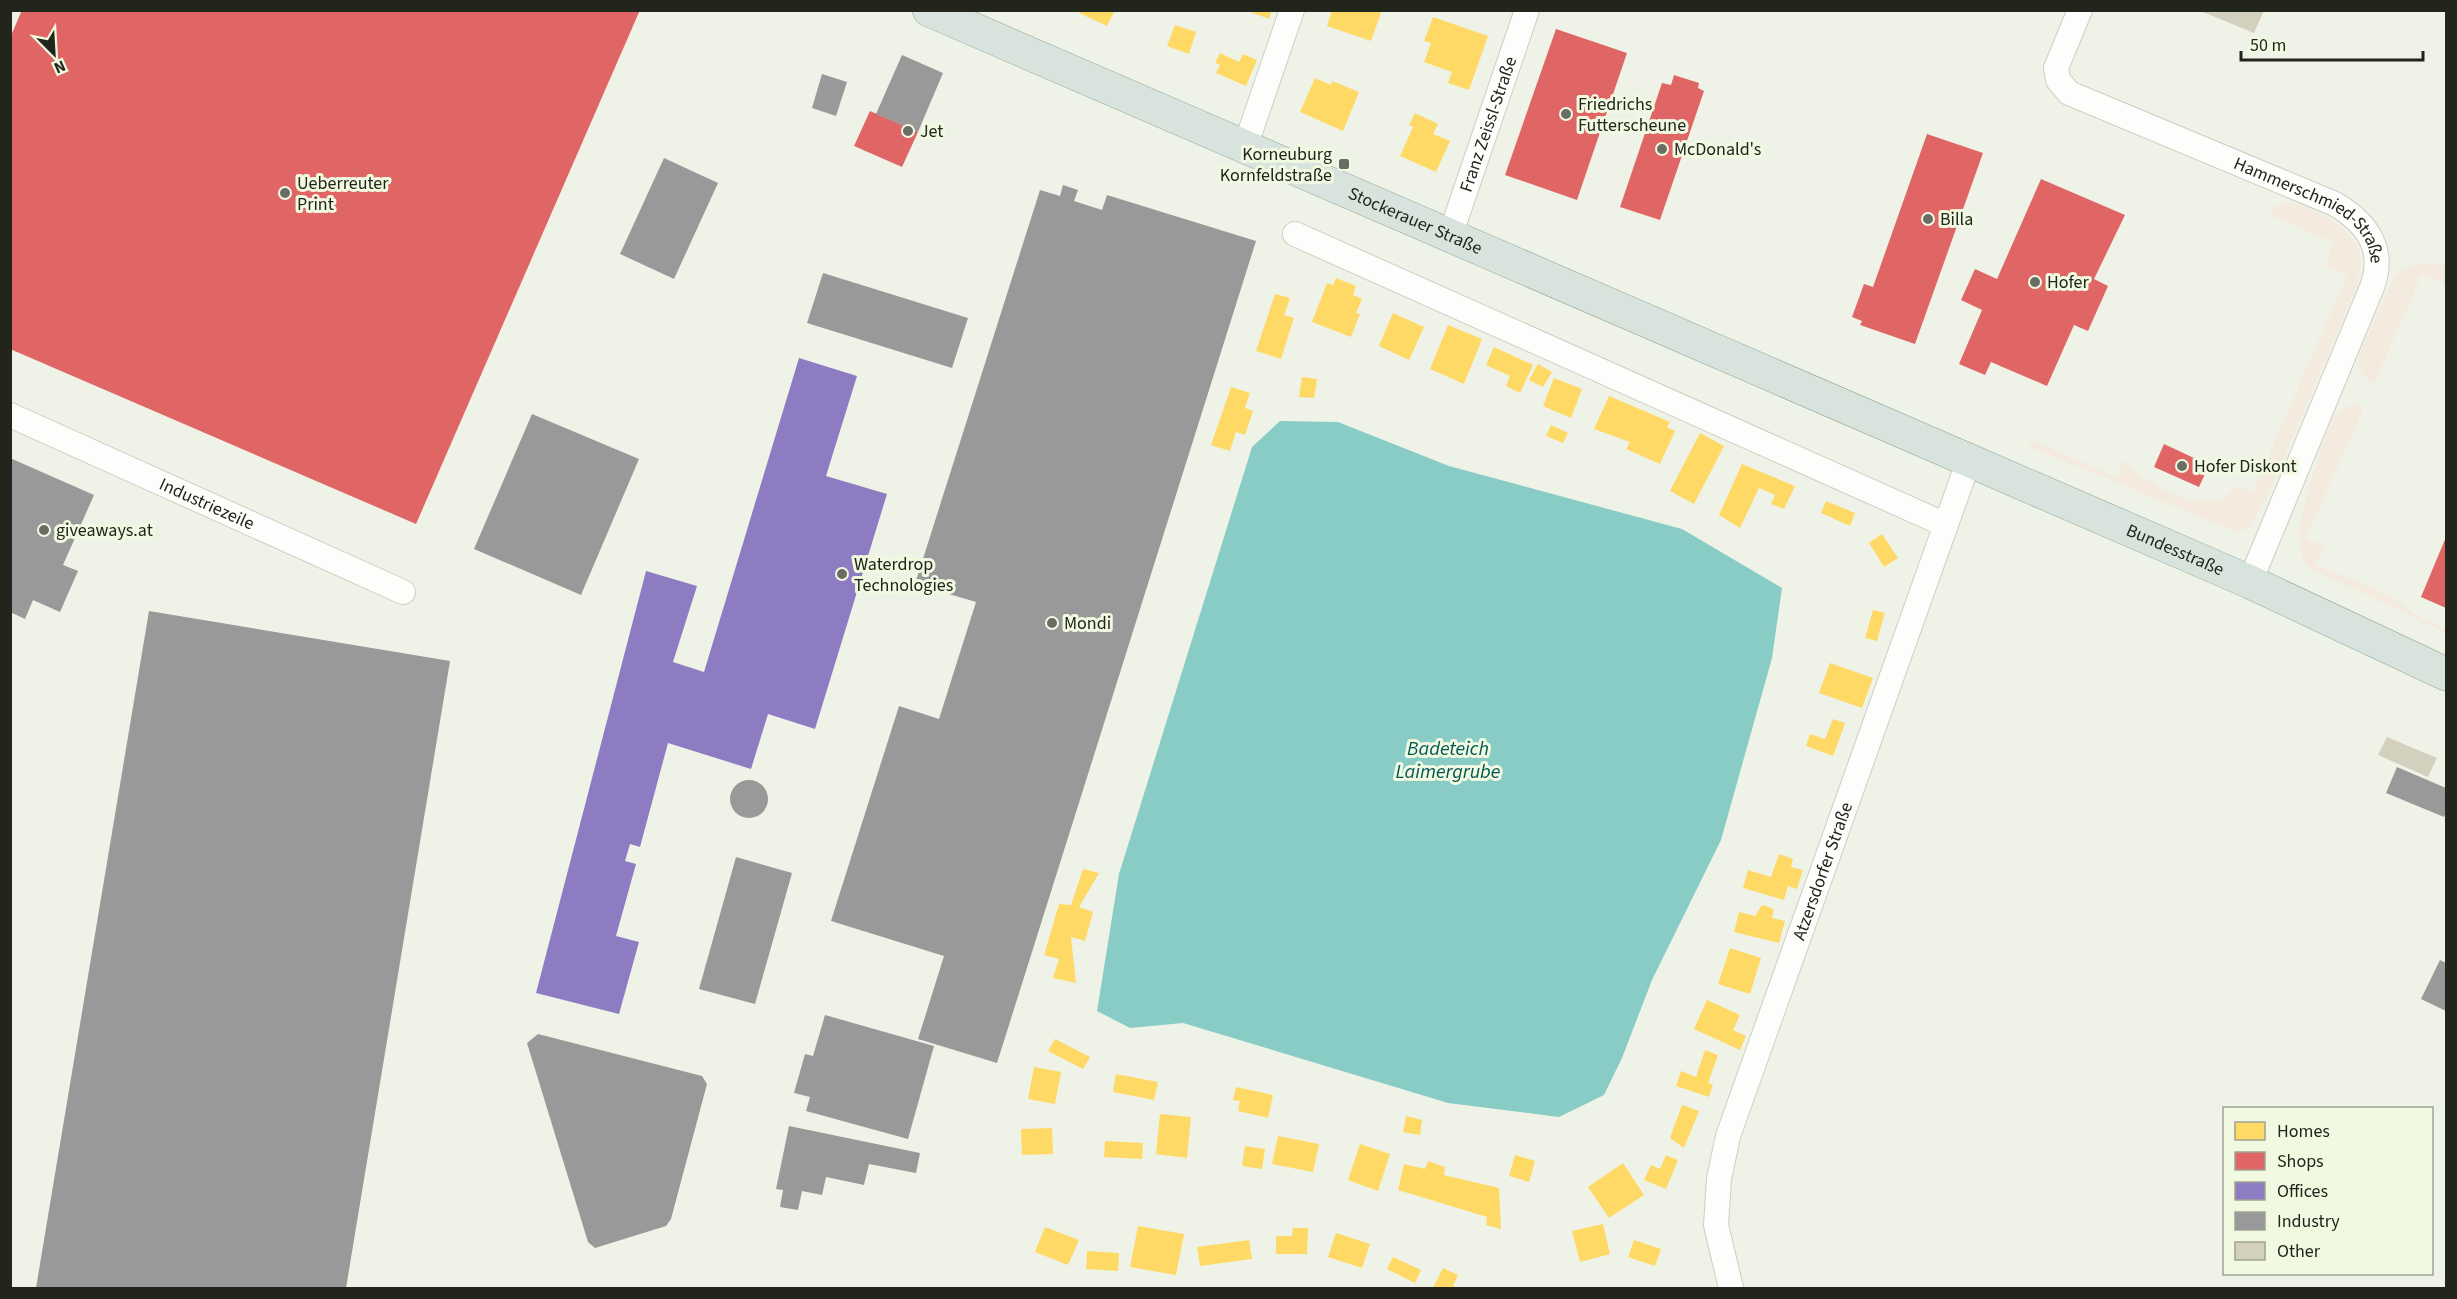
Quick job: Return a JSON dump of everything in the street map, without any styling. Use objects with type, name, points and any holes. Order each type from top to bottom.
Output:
[{"type":"main road","name":"Stockerauer Straße","points":[[931,11],[1901,431]]},
{"type":"main road","name":"Bundesstraße","points":[[1901,431],[2250,582],[2446,674]]},
{"type":"street","points":[[1245,147],[1292,10]]},
{"type":"street","name":"Franz Zeissl-Straße","points":[[1450,236],[1527,10]]},
{"type":"street","name":"Hammerschmied-Straße","points":[[2080,10],[2056,68],[2058,80],[2069,93],[2335,204],[2353,214],[2363,224],[2374,247],[2377,260],[2372,287],[2250,582]]},
{"type":"street","points":[[1295,234],[1946,525]]},
{"type":"street","name":"Industriezeile","points":[[10,415],[403,592]]},
{"type":"street","name":"Atzersdorfer Straße","points":[[1731,1288],[1716,1225],[1719,1179],[1728,1136],[1969,460]]},
{"type":"shaded area","points":[[2284,202],[2317,211],[2347,233],[2359,251],[2360,270],[2356,288],[2267,497],[2247,529],[2236,532],[2028,446],[2032,440],[2116,477],[2125,460],[2147,480],[2179,496],[2196,501],[2212,501],[2225,497],[2235,486],[2253,492],[2347,275],[2329,268],[2327,260],[2333,242],[2270,215],[2274,207]]},
{"type":"shaded area","points":[[2420,263],[2446,265],[2446,284],[2422,274],[2374,384],[2361,372],[2359,355],[2395,275]]},
{"type":"shaded area","points":[[2356,404],[2364,407],[2306,538],[2324,546],[2315,564],[2391,596],[2418,617],[2446,629],[2446,633],[2306,566],[2304,561],[2300,546],[2300,525],[2321,450],[2336,414],[2342,408]]},
{"type":"water","name":"Badeteich Laimergrube","points":[[1280,421],[1338,422],[1449,466],[1682,529],[1782,588],[1772,658],[1721,840],[1652,980],[1622,1058],[1604,1095],[1559,1117],[1448,1103],[1183,1023],[1130,1028],[1097,1011],[1119,874],[1252,447]]},
{"type":"building: Homes","points":[[1080,10],[1115,10],[1107,26],[1079,13]]},
{"type":"building: Homes","points":[[1245,10],[1272,10],[1269,19]]},
{"type":"building: Homes","points":[[1332,10],[1382,10],[1371,41],[1327,26]]},
{"type":"building: Homes","points":[[1433,17],[1488,36],[1469,90],[1448,83],[1452,72],[1424,62],[1431,43],[1424,41]]},
{"type":"building: Homes","points":[[1175,25],[1196,32],[1189,54],[1167,46]]},
{"type":"building: Homes","points":[[1220,53],[1239,62],[1243,54],[1257,60],[1246,86],[1216,73],[1220,65],[1215,63]]},
{"type":"building: Homes","points":[[1315,78],[1331,85],[1332,81],[1359,92],[1343,131],[1300,112]]},
{"type":"building: Homes","points":[[1415,113],[1438,124],[1433,134],[1450,141],[1436,172],[1400,156],[1413,127],[1409,125]]},
{"type":"building: Homes","points":[[1336,278],[1356,286],[1353,295],[1362,299],[1356,313],[1360,314],[1351,337],[1312,322],[1327,283],[1333,285]]},
{"type":"building: Homes","points":[[1275,294],[1290,298],[1284,315],[1294,318],[1281,359],[1256,351]]},
{"type":"building: Homes","points":[[1393,313],[1424,327],[1409,360],[1379,346]]},
{"type":"building: Homes","points":[[1448,325],[1482,339],[1464,384],[1430,369]]},
{"type":"building: Homes","points":[[1494,347],[1533,365],[1520,393],[1506,386],[1510,376],[1486,365]]},
{"type":"building: Homes","points":[[1538,364],[1552,372],[1543,387],[1529,380]]},
{"type":"building: Homes","points":[[1302,377],[1317,379],[1314,398],[1299,397]]},
{"type":"building: Homes","points":[[1554,378],[1582,389],[1571,418],[1543,406]]},
{"type":"building: Homes","points":[[1231,387],[1250,393],[1245,408],[1253,411],[1245,435],[1236,432],[1230,451],[1211,445]]},
{"type":"building: Homes","points":[[1609,396],[1670,422],[1667,427],[1675,431],[1660,464],[1626,449],[1630,442],[1594,429]]},
{"type":"building: Homes","points":[[1551,425],[1568,433],[1563,443],[1546,436]]},
{"type":"building: Homes","points":[[1700,433],[1724,446],[1694,504],[1670,491]]},
{"type":"building: Homes","points":[[1742,464],[1795,486],[1784,509],[1771,504],[1775,495],[1759,488],[1740,528],[1719,515]]},
{"type":"building: Homes","points":[[1826,501],[1855,513],[1850,526],[1821,513]]},
{"type":"building: Homes","points":[[1882,534],[1898,558],[1884,567],[1869,543]]},
{"type":"building: Homes","points":[[1873,610],[1885,613],[1877,641],[1865,638]]},
{"type":"building: Homes","points":[[1830,663],[1873,678],[1862,708],[1819,693]]},
{"type":"building: Homes","points":[[1833,719],[1845,723],[1833,756],[1806,746],[1810,734],[1825,739]]},
{"type":"building: Homes","points":[[1779,854],[1793,859],[1791,867],[1803,870],[1797,889],[1788,886],[1784,900],[1743,888],[1748,870],[1771,877]]},
{"type":"building: Homes","points":[[1083,869],[1099,873],[1079,907],[1093,912],[1085,941],[1071,937],[1076,983],[1053,978],[1059,959],[1044,955],[1059,904],[1071,905]]},
{"type":"building: Homes","points":[[1762,905],[1774,909],[1772,918],[1785,921],[1779,943],[1734,932],[1739,912],[1755,916]]},
{"type":"building: Homes","points":[[1730,948],[1761,958],[1750,994],[1718,984]]},
{"type":"building: Homes","points":[[1707,1000],[1740,1015],[1733,1030],[1746,1036],[1740,1050],[1694,1029]]},
{"type":"building: Homes","points":[[1055,1039],[1090,1057],[1083,1069],[1048,1051]]},
{"type":"building: Homes","points":[[1705,1050],[1718,1055],[1708,1083],[1713,1084],[1709,1097],[1676,1086],[1681,1071],[1696,1077]]},
{"type":"building: Homes","points":[[1034,1067],[1061,1072],[1055,1104],[1028,1099]]},
{"type":"building: Homes","points":[[1116,1074],[1158,1082],[1154,1100],[1113,1092]]},
{"type":"building: Homes","points":[[1236,1087],[1273,1095],[1268,1118],[1238,1111],[1240,1101],[1233,1100]]},
{"type":"building: Homes","points":[[1682,1105],[1699,1111],[1684,1148],[1670,1138]]},
{"type":"building: Homes","points":[[1160,1114],[1191,1117],[1187,1158],[1156,1154]]},
{"type":"building: Homes","points":[[1406,1116],[1422,1120],[1420,1135],[1403,1132]]},
{"type":"building: Homes","points":[[1052,1128],[1053,1154],[1022,1155],[1021,1129]]},
{"type":"building: Homes","points":[[1278,1136],[1319,1144],[1313,1172],[1272,1164]]},
{"type":"building: Homes","points":[[1105,1141],[1143,1143],[1142,1159],[1104,1157]]},
{"type":"building: Homes","points":[[1360,1144],[1390,1154],[1378,1191],[1348,1180]]},
{"type":"building: Homes","points":[[1245,1146],[1265,1149],[1262,1169],[1242,1166]]},
{"type":"building: Homes","points":[[1515,1155],[1535,1161],[1529,1182],[1509,1176]]},
{"type":"building: Homes","points":[[1666,1155],[1678,1160],[1666,1189],[1644,1180],[1651,1165],[1660,1169]]},
{"type":"building: Homes","points":[[1428,1161],[1445,1167],[1444,1175],[1499,1188],[1501,1229],[1486,1225],[1487,1217],[1398,1190],[1404,1164],[1425,1169]]},
{"type":"building: Homes","points":[[1623,1163],[1644,1195],[1609,1218],[1588,1187]]},
{"type":"building: Homes","points":[[1603,1224],[1610,1254],[1580,1262],[1572,1231]]},
{"type":"building: Homes","points":[[1138,1226],[1184,1234],[1176,1275],[1130,1267]]},
{"type":"building: Homes","points":[[1045,1227],[1079,1240],[1068,1265],[1035,1252]]},
{"type":"building: Homes","points":[[1293,1228],[1308,1228],[1307,1254],[1276,1254],[1276,1236],[1292,1236]]},
{"type":"building: Homes","points":[[1336,1233],[1370,1244],[1362,1268],[1328,1257]]},
{"type":"building: Homes","points":[[1249,1240],[1252,1259],[1200,1266],[1197,1247]]},
{"type":"building: Homes","points":[[1634,1240],[1661,1249],[1655,1266],[1628,1257]]},
{"type":"building: Homes","points":[[1087,1251],[1119,1253],[1118,1271],[1086,1269]]},
{"type":"building: Homes","points":[[1393,1257],[1421,1270],[1415,1283],[1387,1269]]},
{"type":"building: Homes","points":[[1443,1268],[1458,1275],[1453,1286],[1458,1288],[1433,1288]]},
{"type":"building: Shops","name":"Ueberreuter Print","points":[[22,10],[640,10],[416,524],[10,349],[10,38]]},
{"type":"building: Shops","name":"Friedrichs Futterscheune","points":[[1556,29],[1627,53],[1577,200],[1505,175]]},
{"type":"building: Shops","name":"McDonald's","points":[[1674,75],[1699,83],[1698,88],[1704,91],[1660,220],[1620,207],[1662,83],[1671,85]]},
{"type":"building: Shops","points":[[870,111],[918,132],[902,167],[854,146]]},
{"type":"building: Shops","name":"Billa","points":[[1927,134],[1983,153],[1915,344],[1860,325],[1862,321],[1852,317],[1864,284],[1873,287]]},
{"type":"building: Shops","name":"Hofer","points":[[2041,179],[2125,215],[2094,279],[2108,286],[2088,331],[2074,325],[2047,386],[1991,362],[1985,375],[1959,364],[1982,310],[1961,300],[1975,269],[1997,279]]},
{"type":"building: Shops","name":"Hofer Diskont","points":[[2164,444],[2209,465],[2199,487],[2154,467]]},
{"type":"building: Shops","points":[[2446,537],[2446,608],[2421,597]]},
{"type":"building: Offices","points":[[799,358],[857,376],[826,476],[887,494],[815,729],[768,714],[751,769],[668,743],[640,847],[630,844],[625,861],[636,864],[616,936],[639,942],[619,1014],[536,993],[646,571],[697,586],[673,662],[704,672]]},
{"type":"building: Industry","points":[[902,55],[943,73],[918,132],[876,114]]},
{"type":"building: Industry","points":[[822,74],[847,82],[836,116],[812,108]]},
{"type":"building: Industry","points":[[664,158],[718,183],[674,279],[620,254]]},
{"type":"building: Industry","name":"Mondi","points":[[1063,185],[1078,190],[1074,201],[1102,210],[1107,195],[1256,241],[997,1063],[918,1039],[944,956],[831,921],[899,706],[939,719],[976,602],[915,584],[1040,190],[1060,196]]},
{"type":"building: Industry","points":[[823,273],[968,318],[952,368],[807,323]]},
{"type":"building: Industry","points":[[532,414],[639,459],[581,595],[474,549]]},
{"type":"building: Industry","name":"giveaways.at","points":[[10,458],[94,495],[63,565],[78,571],[60,612],[33,600],[25,619],[10,612]]},
{"type":"building: Industry","points":[[149,611],[450,661],[346,1288],[36,1288]]},
{"type":"building: Industry","points":[[2397,767],[2446,788],[2444,817],[2386,793]]},
{"type":"building: Industry","points":[[749,780],[762,786],[768,799],[762,812],[749,818],[736,812],[730,799],[736,786]]},
{"type":"building: Industry","points":[[736,857],[792,873],[755,1004],[699,989]]},
{"type":"building: Industry","points":[[2440,960],[2446,963],[2446,1011],[2421,999]]},
{"type":"building: Industry","points":[[825,1015],[934,1046],[908,1139],[806,1111],[810,1097],[794,1093],[805,1054],[813,1056]]},
{"type":"building: Industry","points":[[538,1034],[702,1076],[707,1084],[671,1219],[666,1226],[595,1248],[588,1242],[527,1043]]},
{"type":"building: Industry","points":[[789,1126],[920,1153],[916,1173],[869,1164],[864,1185],[826,1177],[822,1195],[802,1191],[798,1210],[780,1207],[783,1190],[776,1189]]},
{"type":"building: Other","points":[[2198,10],[2264,10],[2254,33]]},
{"type":"building: Other","points":[[2387,737],[2437,758],[2428,777],[2378,755]]},
{"type":"place","name":"Friedrichs Futterscheune","points":[[1566,114]]},
{"type":"place","name":"Jet","points":[[908,131]]},
{"type":"place","name":"McDonald's","points":[[1662,149]]},
{"type":"place","name":"Korneuburg Kornfeldstraße","points":[[1344,164]]},
{"type":"place","name":"Ueberreuter Print","points":[[285,193]]},
{"type":"place","name":"Billa","points":[[1928,219]]},
{"type":"place","name":"Hofer","points":[[2035,282]]},
{"type":"place","name":"Hofer Diskont","points":[[2182,466]]},
{"type":"place","name":"giveaways.at","points":[[44,530]]},
{"type":"place","name":"Waterdrop Technologies","points":[[842,574]]},
{"type":"place","name":"Mondi","points":[[1052,623]]}]
